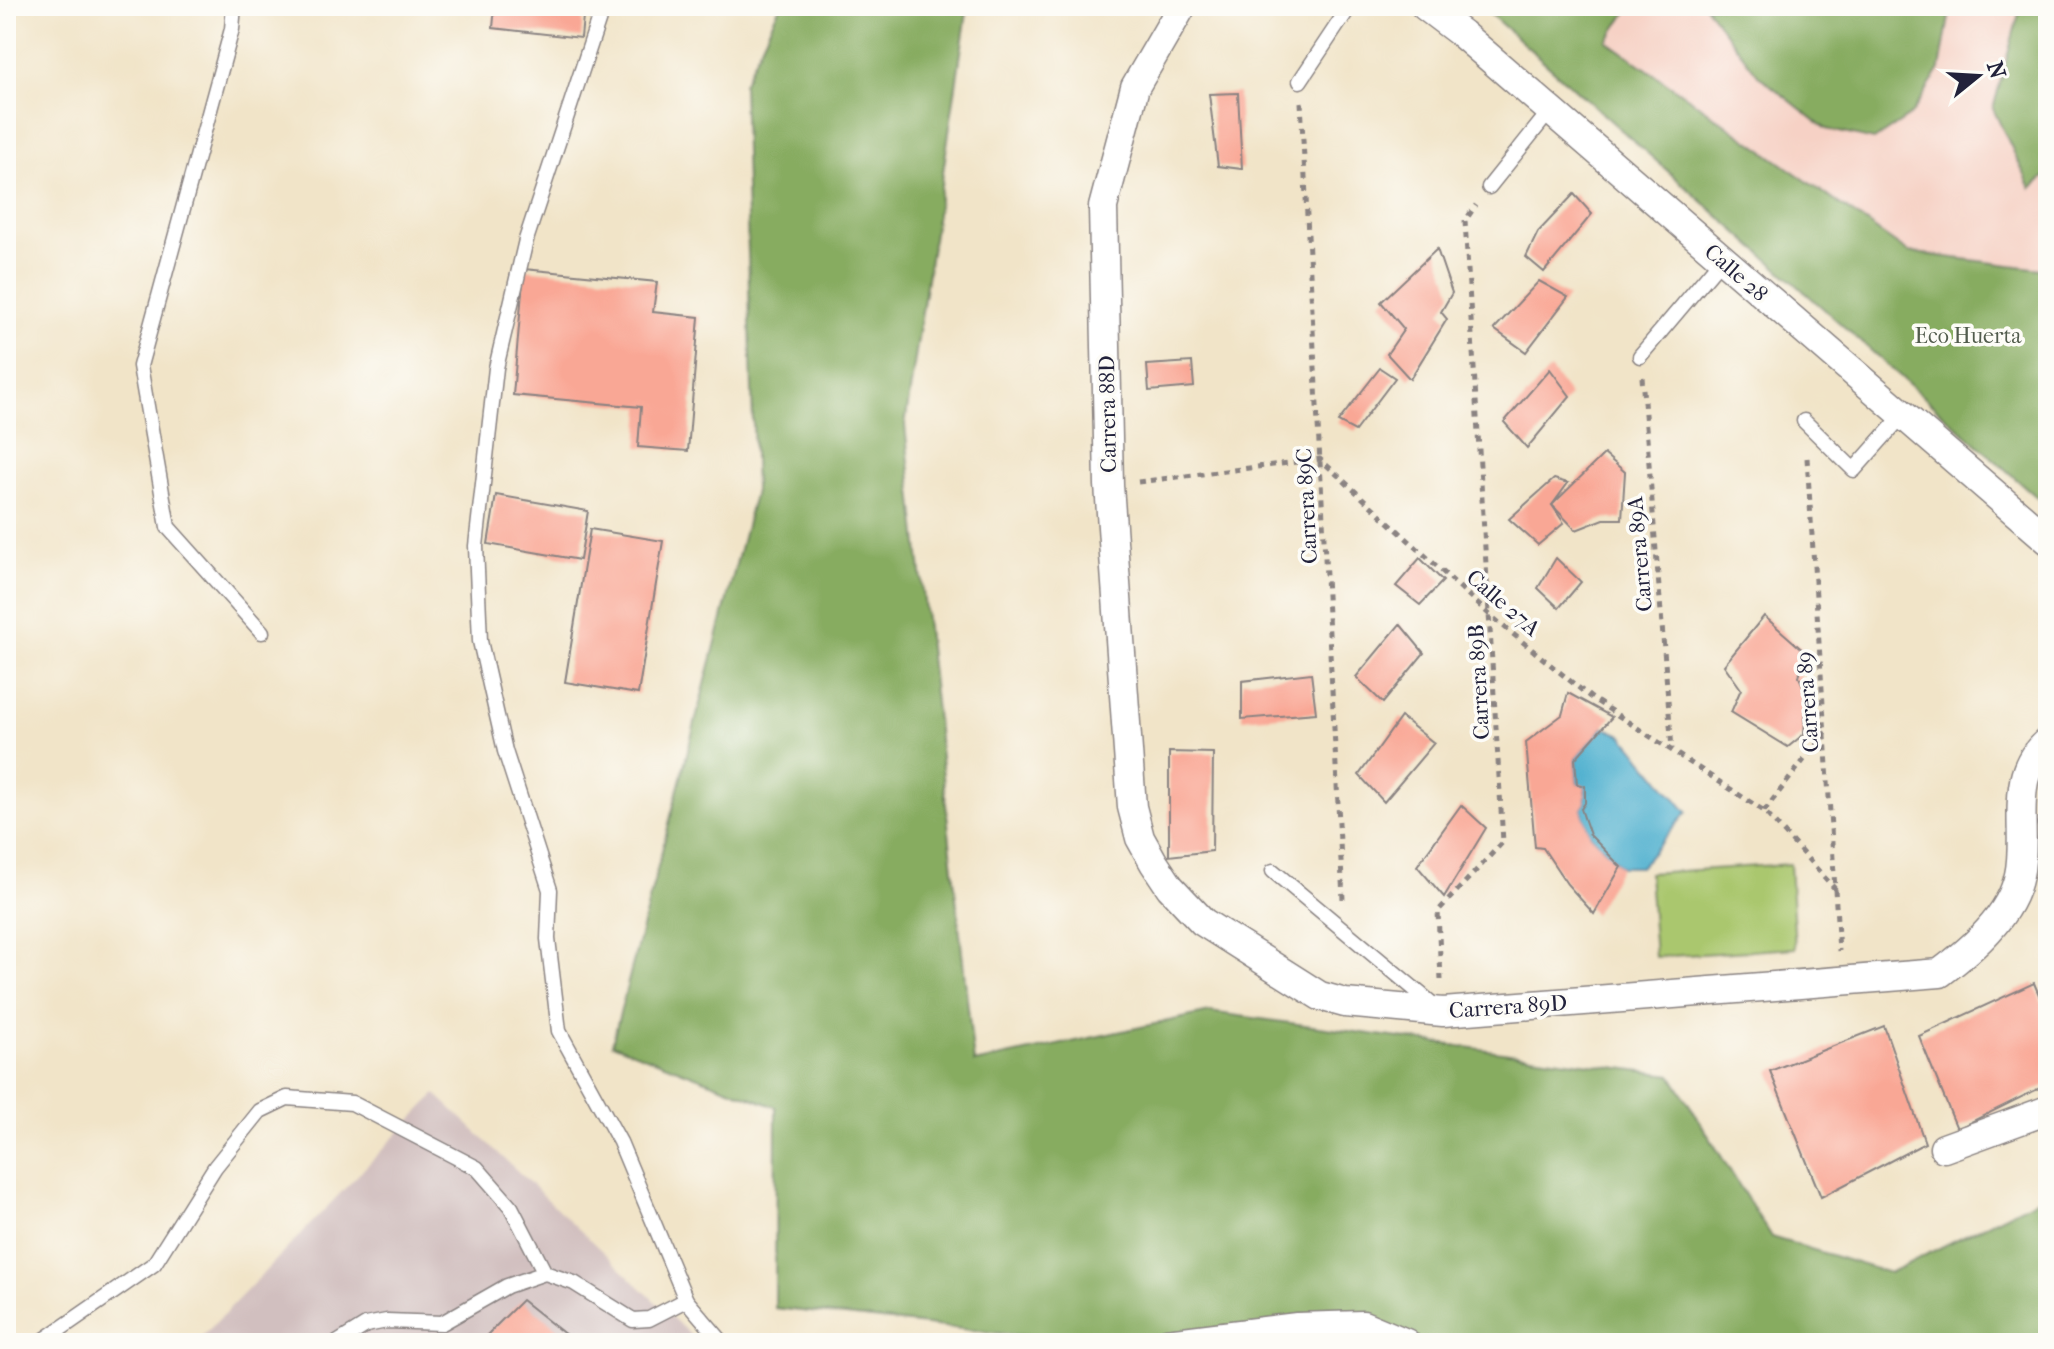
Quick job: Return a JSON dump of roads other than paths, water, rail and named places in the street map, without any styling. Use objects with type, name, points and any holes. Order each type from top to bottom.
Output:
[{"type":"street","name":"Carrera 88D","points":[[1140,838],[1132,807],[1109,485],[1103,207],[1135,87],[1182,6]]},
{"type":"street","name":"Calle 28","points":[[1425,6],[1462,34],[1901,417],[2048,540]]},
{"type":"street","name":"Carrera 89D","points":[[1140,838],[1170,887],[1203,922],[1320,996],[1345,1003],[1443,1012],[1940,973],[1980,943],[2000,915],[2019,875],[2019,802],[2037,750],[2048,741]]},
{"type":"street","points":[[1944,1148],[2048,1110]]},
{"type":"street","points":[[1167,1343],[1297,1327],[1363,1325],[1406,1343]]},
{"type":"lane","points":[[234,6],[232,29],[140,366],[168,527],[262,632]]},
{"type":"lane","points":[[603,6],[526,240],[496,368],[476,546],[480,641],[505,751],[550,890],[548,939],[559,1031],[620,1142],[686,1300],[723,1343]]},
{"type":"lane","points":[[1300,81],[1350,6]]},
{"type":"lane","points":[[1489,187],[1549,112]]},
{"type":"lane","points":[[1640,356],[1721,260]]},
{"type":"lane","points":[[1804,421],[1854,470],[1901,417]]},
{"type":"lane","points":[[1273,871],[1443,1012]]},
{"type":"lane","points":[[40,1343],[154,1264],[233,1145],[260,1111],[287,1098],[352,1103],[477,1168],[511,1207],[545,1273]]},
{"type":"lane","points":[[337,1343],[366,1325],[376,1323],[442,1323],[507,1286],[545,1273],[574,1283],[633,1320],[649,1319],[686,1300]]},
{"type":"water","points":[[1603,727],[1622,735],[1687,812],[1640,867],[1621,867],[1590,835],[1581,809],[1585,803],[1585,787],[1577,784],[1575,759]]},
{"type":"park label","name":"Eco Huerta","points":[[1968,336]]}]
